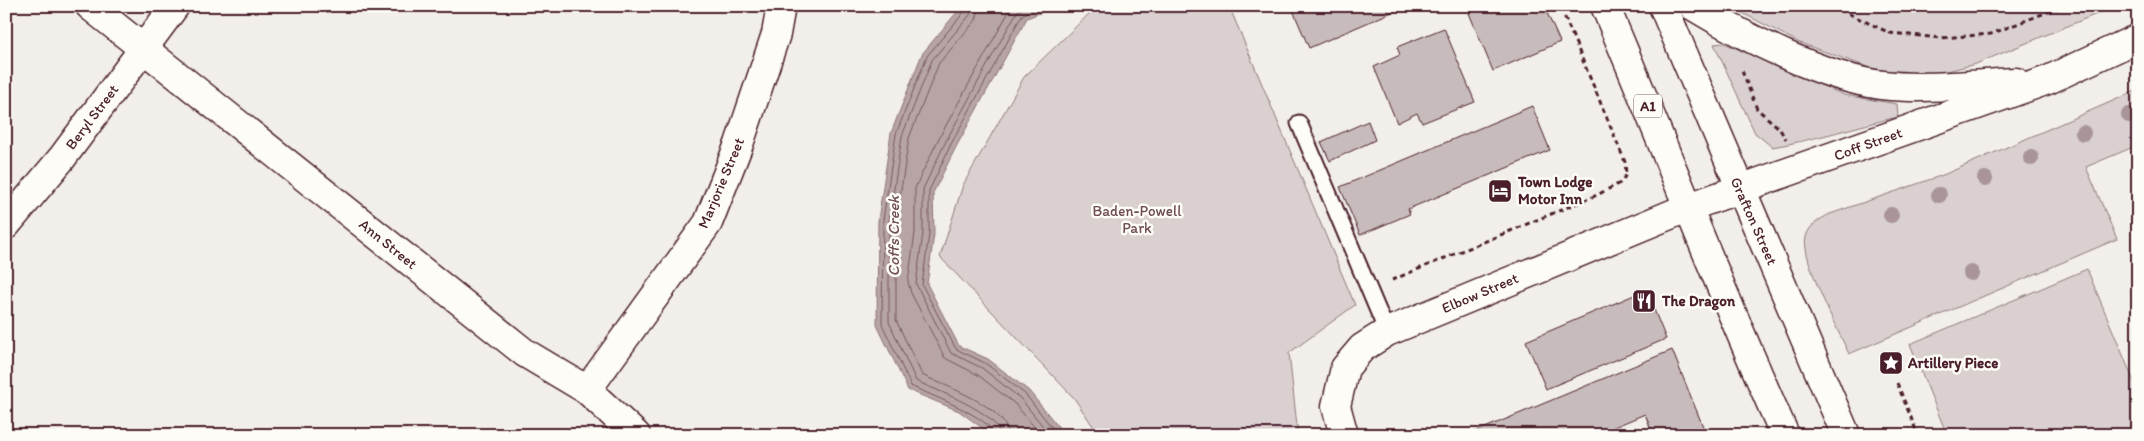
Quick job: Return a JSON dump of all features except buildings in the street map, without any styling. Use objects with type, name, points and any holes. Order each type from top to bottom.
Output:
[{"type":"main road","name":"Ann Street","points":[[90,6],[525,353],[587,390],[636,435]]},
{"type":"main road","name":"Beryl Street","points":[[6,225],[62,158],[176,6]]},
{"type":"main road","name":"Marjorie Street","points":[[587,390],[708,223],[739,144],[776,34],[781,6]]},
{"type":"main road","name":"A1","points":[[1605,6],[1714,271],[1785,435]]},
{"type":"main road","name":"Grafton Street","points":[[1663,6],[1846,435]]},
{"type":"main road","name":"Coff Street","points":[[1693,6],[1742,33],[1822,69],[1851,79],[1883,85],[1938,86],[2048,80]]},
{"type":"main road","name":"Coff Street","points":[[1689,207],[2048,80],[2138,38]]},
{"type":"main road","name":"Elbow Street","points":[[1344,435],[1336,406],[1345,368],[1362,348],[1387,332],[1689,207]]},
{"type":"lane","points":[[1299,123],[1387,332]]},
{"type":"path","points":[[1369,290],[1597,194],[1620,183],[1626,175],[1625,162],[1618,144],[1560,6]]},
{"type":"path","points":[[1832,6],[1890,33],[1941,38],[1992,34],[2063,6]]},
{"type":"path","points":[[1742,33],[1736,55],[1757,109],[1779,128],[1791,146]]},
{"type":"path","points":[[1897,383],[1918,435]]},
{"type":"green space","name":"Baden-Powell Park","points":[[1104,6],[1229,6],[1355,305],[1289,353],[1298,435],[1099,435],[1074,398],[940,257],[963,185],[1024,77],[1094,9]]},
{"type":"green space","points":[[1729,6],[2116,6],[1976,64],[1930,75],[1879,71],[1800,43]]},
{"type":"green space","points":[[1724,43],[1844,95],[1897,104],[1898,117],[1804,141],[1772,147],[1755,133],[1714,44]]},
{"type":"green space","points":[[2138,90],[2138,145],[2086,167],[2117,239],[1849,354],[1821,295],[1809,261],[1806,237],[1815,223],[1830,214],[1943,175]]},
{"type":"green space","points":[[2087,269],[2138,391],[2138,435],[1947,435],[1910,344]]},
{"type":"water","name":"Coffs Creek","points":[[962,6],[1057,6],[1027,18],[956,147],[933,193],[934,234],[927,284],[959,346],[988,359],[1029,391],[1065,435],[992,435],[959,411],[908,390],[877,325],[878,220],[891,133],[922,54]]},
{"type":"place","name":"Town Lodge Motor Inn","points":[[1500,191]]},
{"type":"place","name":"The Dragon","points":[[1644,301]]},
{"type":"place","name":"Artillery Piece","points":[[1891,363]]}]
